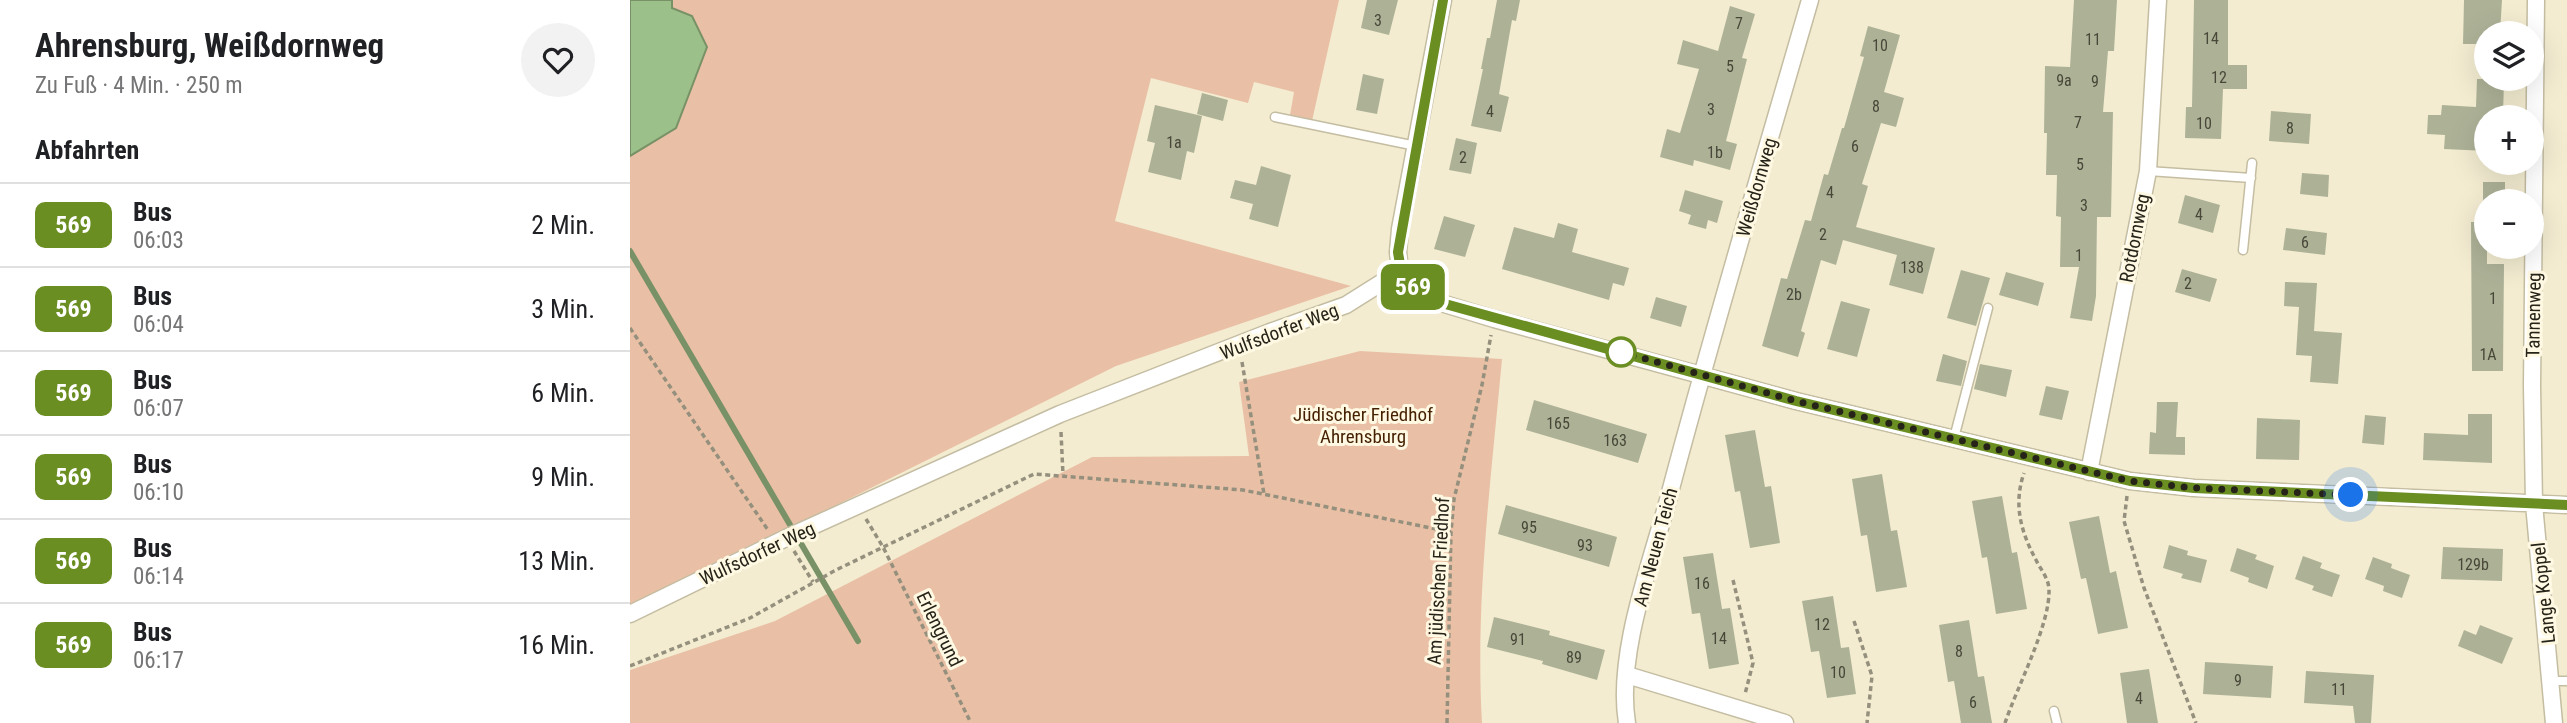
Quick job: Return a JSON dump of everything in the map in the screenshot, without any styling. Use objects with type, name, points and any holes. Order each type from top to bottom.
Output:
[{"type":"street","points":[[1443,0],[1398,252],[1400,271],[1418,293],[1438,302],[1796,401],[2130,481],[2194,488],[2567,505]]},
{"type":"street","name":"Weißdornweg","points":[[1701,373],[1810,0]]},
{"type":"street","name":"Rotdornweg","points":[[2089,472],[2148,171],[2158,0]]},
{"type":"street","name":"Tannenweg","points":[[2534,504],[2532,386],[2536,0]]},
{"type":"street","name":"Wulfsdorfer Weg","points":[[630,614],[786,538],[1060,415],[1346,305],[1400,271]]},
{"type":"street","name":"Am Neuen Teich","points":[[1626,723],[1624,705],[1631,639],[1701,373]]},
{"type":"street","name":"Lange Koppel","points":[[2534,504],[2560,681],[2554,723]]},
{"type":"street","points":[[1627,675],[1785,723]]},
{"type":"lane","points":[[1275,117],[1416,146]]},
{"type":"lane","points":[[2243,250],[2252,163]]},
{"type":"lane","points":[[2148,171],[2251,178]]},
{"type":"lane","points":[[1954,438],[1988,308]]},
{"type":"lane","points":[[2054,711],[2056,723]]},
{"type":"path","name":"Am jüdischen Friedhof","points":[[1447,723],[1454,499],[1482,385],[1494,319]]},
{"type":"path","points":[[630,328],[765,526]]},
{"type":"path","points":[[1240,346],[1264,494]]},
{"type":"path","points":[[1060,415],[1063,475]]},
{"type":"path","points":[[2006,723],[2036,641],[2049,589],[2046,577],[2024,535],[2018,512],[2019,487],[2029,458]]},
{"type":"path","points":[[630,666],[750,618],[813,582],[1034,474],[1243,490],[1451,532]]},
{"type":"path","points":[[2130,481],[2124,521],[2144,588],[2196,723]]},
{"type":"path","name":"Erlengrund","points":[[858,506],[883,547],[971,723]]},
{"type":"path","points":[[786,538],[813,582]]},
{"type":"path","points":[[1733,580],[1753,663],[1745,694]]},
{"type":"path","points":[[1854,621],[1872,676],[1867,723]]},
{"type":"green space","points":[[672,0],[1339,0],[1312,121],[1290,115],[1294,92],[1254,82],[1248,103],[1151,78],[1115,221],[1351,286],[1116,366],[630,608],[630,156],[676,128],[707,47],[672,8]]},
{"type":"green space","name":"Jüdischer Friedhof Ahrensburg","points":[[1360,351],[1502,359],[1482,586],[1482,723],[630,723],[630,670],[775,621],[1092,457],[1249,456],[1239,382]]},
{"type":"shaded area","points":[[630,0],[672,0],[672,8],[692,16],[707,47],[676,128],[630,156]]},
{"type":"building","points":[[1367,0],[1398,0],[1389,35],[1361,28]]},
{"type":"building","points":[[1497,0],[1520,0],[1516,21],[1512,20],[1499,94],[1509,97],[1501,132],[1471,126],[1487,38],[1490,38]]},
{"type":"building","points":[[2074,0],[2117,0],[2114,51],[2108,51],[2103,112],[2113,112],[2111,217],[2097,217],[2096,296],[2092,321],[2070,318],[2079,267],[2060,267],[2061,217],[2056,216],[2057,175],[2046,175],[2045,66],[2070,67]]},
{"type":"building","points":[[2194,0],[2228,0],[2228,65],[2247,65],[2247,89],[2223,89],[2221,139],[2185,138],[2186,107],[2192,107]]},
{"type":"building","points":[[2464,0],[2502,0],[2501,21],[2474,21],[2474,44],[2463,44]]},
{"type":"building","points":[[1730,6],[1755,14],[1742,58],[1747,59],[1726,141],[1737,144],[1730,170],[1694,160],[1693,166],[1660,157],[1667,129],[1680,133],[1699,69],[1677,64],[1683,40],[1718,51]]},
{"type":"building","points":[[1868,26],[1900,35],[1884,92],[1904,98],[1896,127],[1881,123],[1862,184],[1868,186],[1856,227],[1935,248],[1923,294],[1889,285],[1897,255],[1843,240],[1836,265],[1821,260],[1801,331],[1805,333],[1798,357],[1762,346],[1781,278],[1787,279],[1805,220],[1811,221],[1824,174],[1828,175],[1844,128],[1864,57],[1860,56]]},
{"type":"building","points":[[1363,74],[1384,79],[1377,114],[1356,110]]},
{"type":"building","points":[[2477,91],[2504,91],[2503,105],[2476,105]]},
{"type":"building","points":[[1202,93],[1228,100],[1223,121],[1197,114]]},
{"type":"building","points":[[1155,105],[1202,116],[1194,153],[1187,151],[1181,180],[1148,172],[1155,143],[1147,141]]},
{"type":"building","points":[[2442,105],[2474,107],[2474,150],[2444,149],[2445,135],[2427,134],[2428,115],[2441,115]]},
{"type":"building","points":[[2271,111],[2311,114],[2309,144],[2269,141]]},
{"type":"building","points":[[1456,138],[1477,143],[1471,174],[1449,170]]},
{"type":"building","points":[[1261,166],[1291,175],[1278,227],[1249,219],[1253,204],[1230,198],[1235,180],[1256,185]]},
{"type":"building","points":[[2302,173],[2329,175],[2328,197],[2300,194]]},
{"type":"building","points":[[2483,182],[2505,182],[2505,189],[2483,189]]},
{"type":"building","points":[[1685,190],[1723,201],[1717,223],[1708,220],[1706,229],[1688,224],[1691,215],[1679,211]]},
{"type":"building","points":[[2185,195],[2220,205],[2213,233],[2178,223]]},
{"type":"building","points":[[1444,216],[1475,225],[1465,257],[1434,249]]},
{"type":"building","points":[[2471,222],[2474,222],[2474,259],[2487,259],[2487,264],[2504,264],[2503,371],[2472,371]]},
{"type":"building","points":[[1558,223],[1578,229],[1572,252],[1629,268],[1624,286],[1613,283],[1609,300],[1502,269],[1514,227],[1554,238]]},
{"type":"building","points":[[2286,228],[2327,233],[2325,255],[2283,250]]},
{"type":"building","points":[[2182,269],[2217,279],[2210,302],[2175,292]]},
{"type":"building","points":[[1961,270],[1990,278],[1976,326],[1947,318]]},
{"type":"building","points":[[2006,272],[2044,283],[2038,306],[1999,295]]},
{"type":"building","points":[[2285,282],[2317,283],[2314,331],[2342,333],[2338,384],[2310,382],[2312,356],[2296,355],[2299,307],[2284,306]]},
{"type":"building","points":[[1656,297],[1687,306],[1681,327],[1650,318]]},
{"type":"building","points":[[1841,301],[1870,309],[1857,357],[1827,349]]},
{"type":"building","points":[[1943,354],[1967,361],[1961,386],[1936,381]]},
{"type":"building","points":[[1980,364],[2012,370],[2006,397],[1974,389]]},
{"type":"building","points":[[2046,386],[2069,391],[2062,420],[2039,415]]},
{"type":"building","points":[[1534,400],[1647,434],[1638,463],[1526,430]]},
{"type":"building","points":[[2157,402],[2178,402],[2176,437],[2185,437],[2185,455],[2149,454],[2150,432],[2156,433]]},
{"type":"building","points":[[2468,414],[2492,414],[2492,463],[2423,460],[2424,433],[2468,435]]},
{"type":"building","points":[[2365,415],[2386,417],[2384,445],[2362,443]]},
{"type":"building","points":[[2257,418],[2300,420],[2299,460],[2256,459]]},
{"type":"building","points":[[1755,430],[1765,487],[1771,486],[1780,543],[1750,548],[1740,491],[1735,492],[1725,435]]},
{"type":"building","points":[[1882,474],[1891,531],[1897,530],[1907,587],[1876,592],[1867,535],[1861,536],[1852,479]]},
{"type":"building","points":[[2002,496],[2012,553],[2017,552],[2027,609],[1996,614],[1987,557],[1982,558],[1972,501]]},
{"type":"building","points":[[1506,505],[1617,537],[1609,567],[1498,534]]},
{"type":"building","points":[[2099,516],[2110,573],[2116,571],[2128,628],[2098,634],[2086,578],[2081,579],[2069,522]]},
{"type":"building","points":[[2169,545],[2188,551],[2187,555],[2207,560],[2201,583],[2181,578],[2183,574],[2163,568]]},
{"type":"building","points":[[2443,547],[2503,549],[2502,581],[2441,579]]},
{"type":"building","points":[[2237,548],[2257,555],[2255,559],[2274,566],[2267,589],[2230,571]]},
{"type":"building","points":[[1713,553],[1722,609],[1730,608],[1739,664],[1709,669],[1700,613],[1692,614],[1683,557]]},
{"type":"building","points":[[2303,556],[2322,563],[2320,568],[2340,575],[2332,597],[2312,590],[2314,586],[2295,579]]},
{"type":"building","points":[[2373,557],[2410,575],[2402,598],[2383,591],[2384,586],[2365,579]]},
{"type":"building","points":[[1833,596],[1841,648],[1849,647],[1856,694],[1827,698],[1819,651],[1811,652],[1802,601]]},
{"type":"building","points":[[1494,617],[1550,631],[1549,635],[1605,650],[1597,680],[1542,664],[1543,661],[1487,647]]},
{"type":"building","points":[[1969,620],[1978,677],[1984,676],[1992,723],[1961,723],[1954,681],[1948,682],[1939,625]]},
{"type":"building","points":[[2480,625],[2513,638],[2502,664],[2458,646],[2464,630],[2476,635]]},
{"type":"building","points":[[2205,662],[2273,666],[2271,698],[2203,694]]},
{"type":"building","points":[[2149,669],[2158,723],[2127,723],[2120,673]]},
{"type":"building","points":[[2306,671],[2374,675],[2371,723],[2355,723],[2353,706],[2304,703]]},
{"type":"waterway","points":[[630,251],[858,641]]},
{"type":"bus line","name":"569","points":[[1443,0],[1398,252],[1400,271],[1418,293],[1438,302],[1796,401],[2130,481],[2194,488],[2567,505]]},
{"type":"route","points":[[1621,352],[1796,401],[2130,481],[2194,488],[2351,495]]}]
